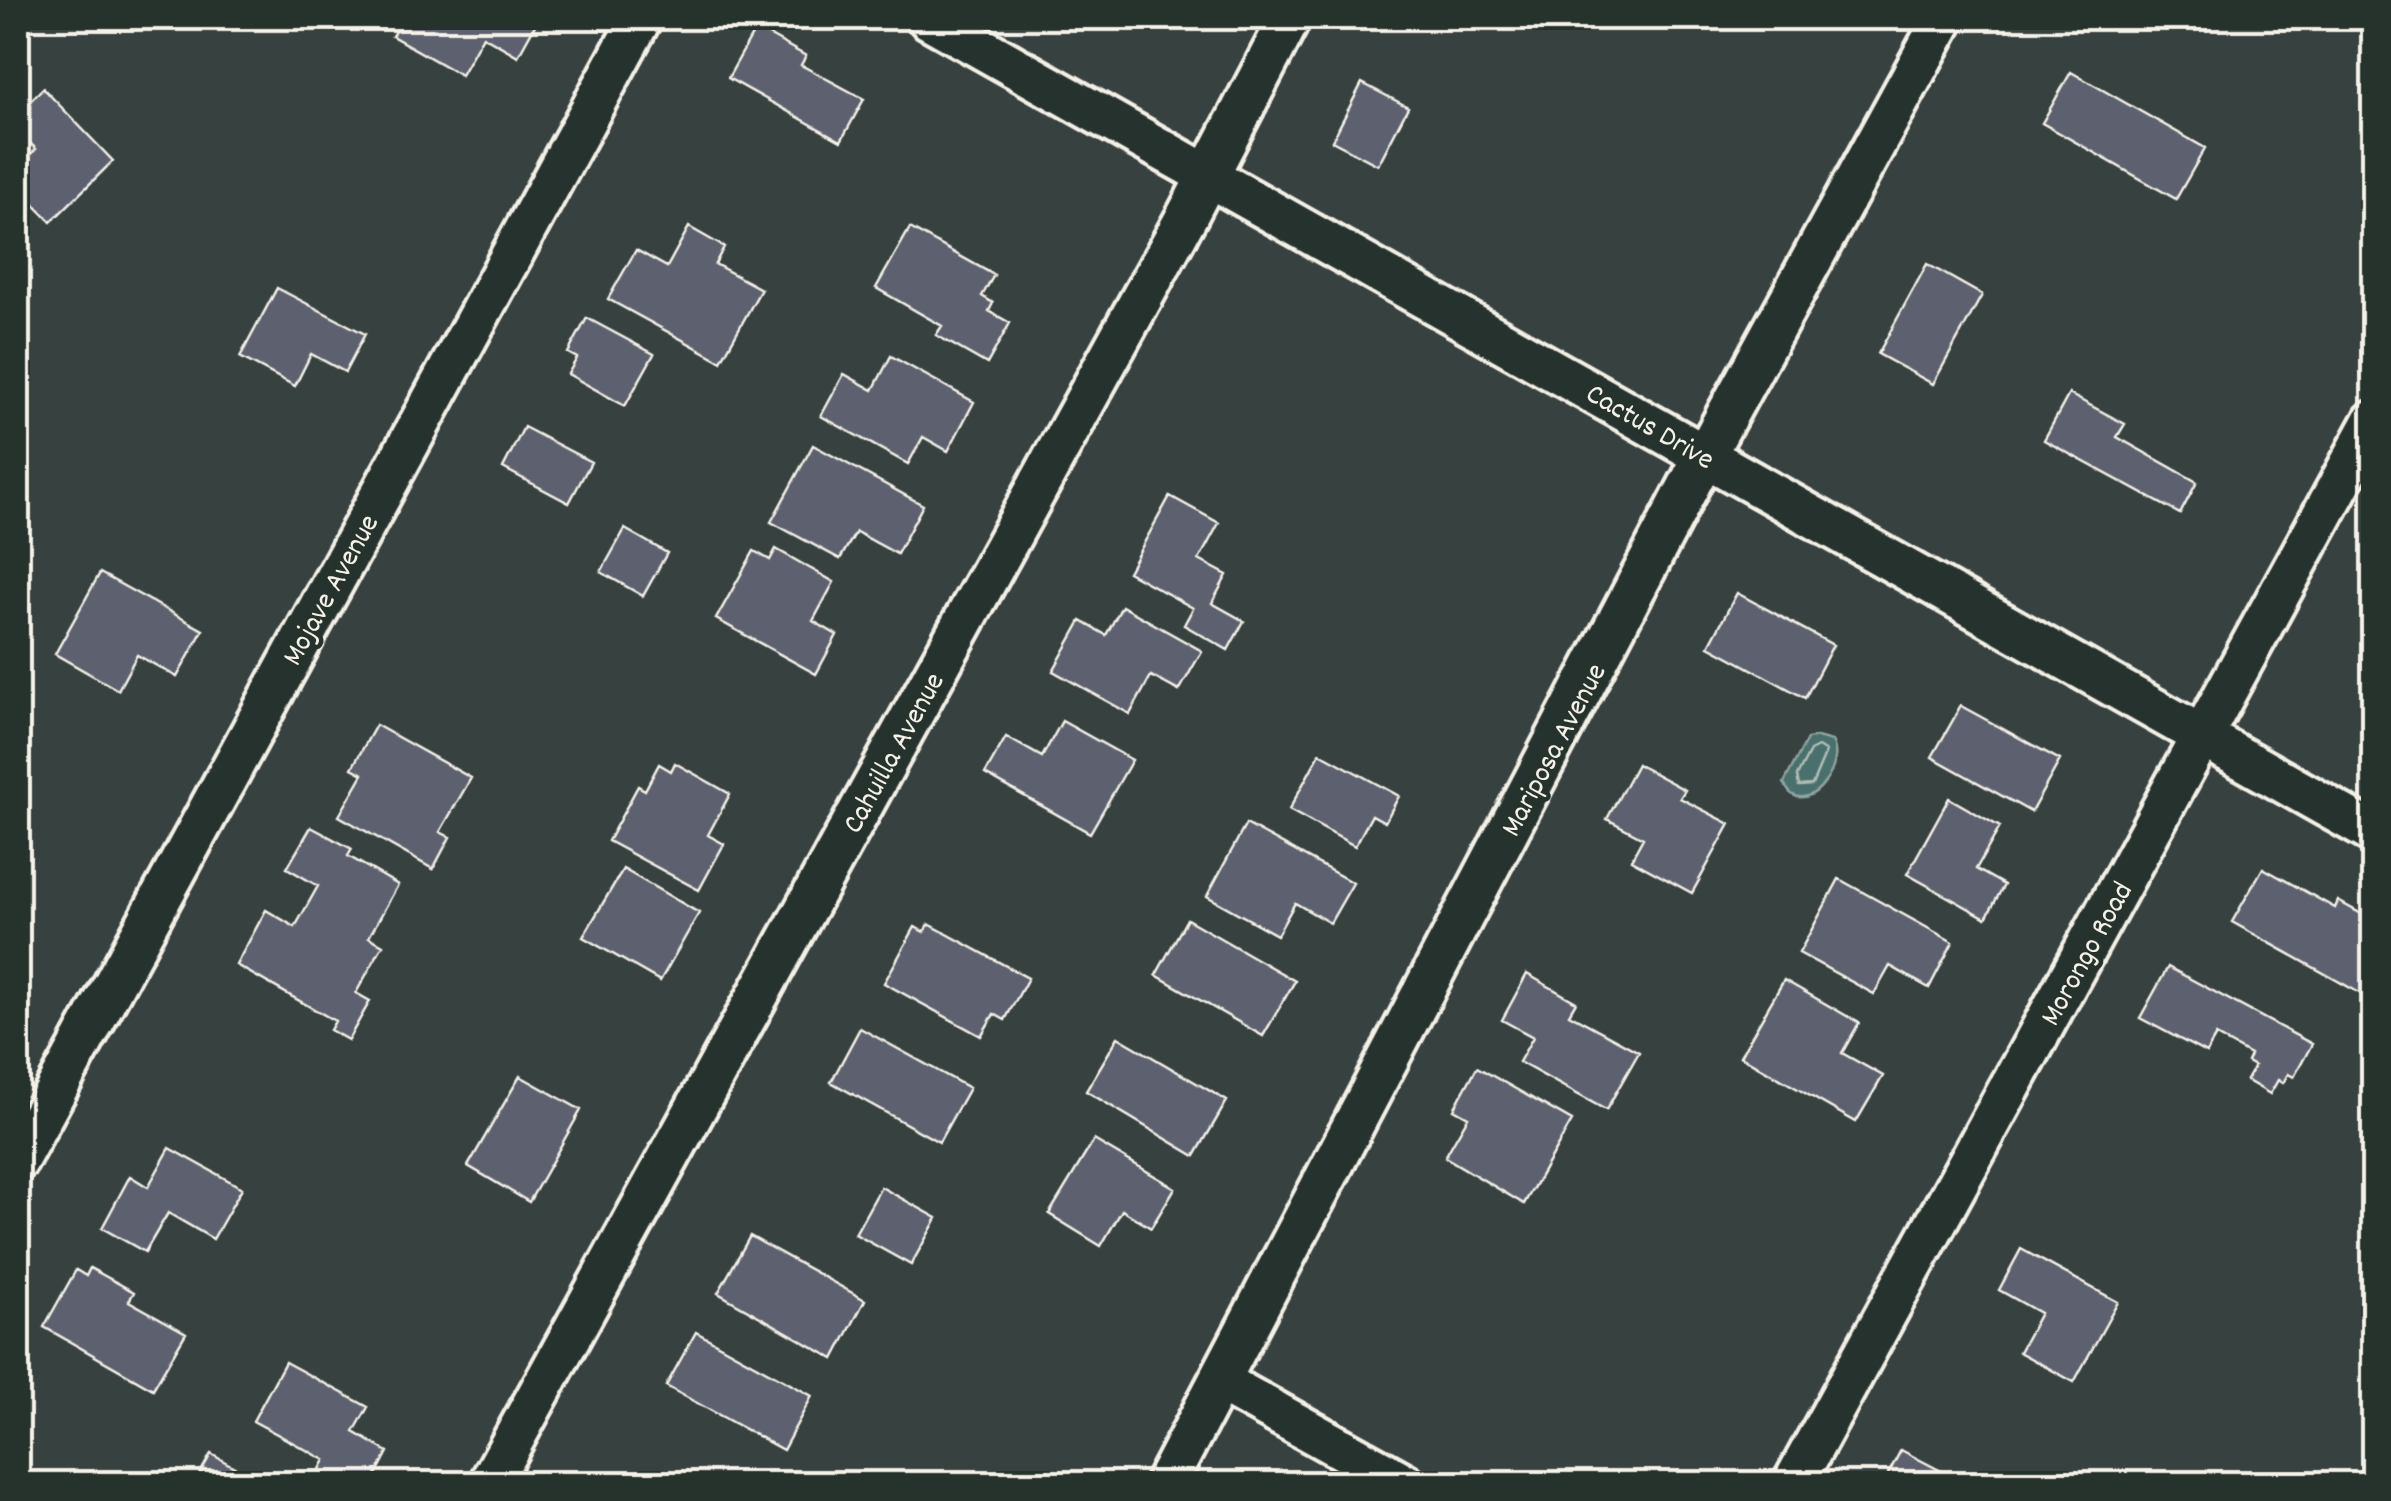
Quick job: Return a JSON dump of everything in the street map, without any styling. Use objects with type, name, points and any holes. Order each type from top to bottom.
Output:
[{"type":"street","name":"Mojave Avenue","points":[[18,1160],[641,18]]},
{"type":"street","name":"Cactus Drive","points":[[928,18],[2374,834]]},
{"type":"street","name":"Cahuilla Avenue","points":[[489,1484],[1290,18]]},
{"type":"street","name":"Mariposa Avenue","points":[[1165,1484],[1705,456],[1944,18]]},
{"type":"street","name":"Morongo Road","points":[[1794,1484],[2374,421]]},
{"type":"street","points":[[1221,1382],[1405,1484]]},
{"type":"water","points":[[1807,739],[1832,741],[1834,765],[1811,795],[1792,794],[1784,783]]},
{"type":"building","points":[[403,18],[539,18],[518,56],[483,36],[461,75],[392,36]]},
{"type":"building","points":[[1105,18],[1134,18],[1127,30]]},
{"type":"building","points":[[756,28],[806,56],[801,65],[864,99],[841,141],[728,78]]},
{"type":"building","points":[[2071,72],[2205,148],[2176,199],[2042,123]]},
{"type":"building","points":[[1362,83],[1408,107],[1378,165],[1332,141]]},
{"type":"building","points":[[43,88],[113,161],[51,222],[18,188],[18,168],[36,149],[18,131],[18,113]]},
{"type":"building","points":[[689,227],[724,247],[715,264],[761,289],[721,361],[608,299],[636,250],[667,267]]},
{"type":"building","points":[[910,228],[994,275],[982,296],[993,303],[989,311],[1010,323],[987,364],[936,335],[942,326],[876,288]]},
{"type":"building","points":[[1927,264],[1982,295],[1933,384],[1878,354]]},
{"type":"building","points":[[277,288],[365,334],[345,372],[311,354],[295,386],[240,357]]},
{"type":"building","points":[[587,318],[654,354],[625,406],[568,374],[577,358],[568,353]]},
{"type":"building","points":[[891,356],[974,402],[948,451],[923,437],[908,464],[821,416],[844,374],[873,390]]},
{"type":"building","points":[[2069,394],[2125,424],[2117,437],[2197,482],[2180,514],[2044,440]]},
{"type":"building","points":[[524,427],[591,462],[569,503],[503,468]]},
{"type":"building","points":[[813,445],[923,505],[897,554],[856,532],[840,559],[771,522]]},
{"type":"building","points":[[1170,496],[1219,523],[1199,560],[1227,575],[1212,603],[1244,621],[1228,650],[1184,625],[1193,608],[1128,572]]},
{"type":"building","points":[[625,529],[667,553],[643,596],[601,572]]},
{"type":"building","points":[[776,549],[834,582],[813,621],[837,635],[816,674],[716,619],[754,551],[770,560]]},
{"type":"building","points":[[100,573],[203,630],[177,677],[137,655],[118,690],[55,654]]},
{"type":"building","points":[[1737,593],[1833,645],[1805,698],[1709,646]]},
{"type":"building","points":[[1122,606],[1202,651],[1179,691],[1151,676],[1130,714],[1053,671],[1081,621],[1106,635]]},
{"type":"building","points":[[1961,706],[2060,760],[2031,812],[1932,757]]},
{"type":"building","points":[[1062,721],[1132,760],[1090,833],[985,774],[1006,737],[1042,757]]},
{"type":"building","points":[[376,725],[471,778],[440,832],[450,837],[433,869],[339,816],[363,774],[352,768]]},
{"type":"building","points":[[1320,753],[1399,796],[1385,822],[1372,815],[1355,846],[1289,810]]},
{"type":"building","points":[[675,763],[730,794],[708,835],[724,844],[699,890],[608,841],[638,786],[645,790],[659,764],[671,771]]},
{"type":"building","points":[[1637,764],[1685,790],[1680,798],[1730,824],[1692,893],[1631,860],[1643,838],[1607,819]]},
{"type":"building","points":[[1949,798],[2000,827],[1976,869],[2004,885],[1986,918],[1907,874]]},
{"type":"building","points":[[1246,824],[1353,883],[1330,923],[1295,903],[1277,935],[1207,896]]},
{"type":"building","points":[[311,827],[352,849],[348,856],[398,885],[369,937],[383,945],[356,993],[370,1001],[348,1040],[330,1030],[335,1021],[236,965],[266,910],[295,927],[318,886],[287,868]]},
{"type":"building","points":[[2263,868],[2335,908],[2338,901],[2374,921],[2374,1001],[2232,922]]},
{"type":"building","points":[[623,869],[699,913],[660,981],[583,937]]},
{"type":"building","points":[[1839,879],[1953,942],[1929,988],[1890,966],[1874,994],[1799,953]]},
{"type":"building","points":[[1187,919],[1295,981],[1263,1036],[1156,975]]},
{"type":"building","points":[[929,924],[1028,978],[1005,1020],[994,1014],[981,1036],[884,983],[915,927],[924,932]]},
{"type":"building","points":[[2168,967],[2312,1044],[2294,1077],[2288,1074],[2283,1083],[2278,1080],[2270,1094],[2246,1080],[2254,1066],[2247,1062],[2250,1055],[2216,1036],[2206,1053],[2140,1018]]},
{"type":"building","points":[[1527,974],[1576,1002],[1569,1014],[1639,1052],[1606,1110],[1519,1062],[1533,1037],[1502,1020]]},
{"type":"building","points":[[1784,980],[1859,1023],[1842,1053],[1883,1076],[1856,1122],[1740,1056]]},
{"type":"building","points":[[860,1028],[969,1088],[939,1142],[831,1082]]},
{"type":"building","points":[[1118,1037],[1227,1101],[1195,1156],[1086,1091]]},
{"type":"building","points":[[1477,1067],[1572,1121],[1524,1204],[1445,1157],[1468,1117],[1454,1109]]},
{"type":"building","points":[[520,1076],[581,1110],[529,1202],[468,1166]]},
{"type":"building","points":[[1094,1140],[1175,1188],[1151,1228],[1122,1210],[1101,1246],[1049,1214]]},
{"type":"building","points":[[170,1148],[242,1188],[213,1239],[168,1213],[145,1252],[102,1228],[130,1176],[148,1187]]},
{"type":"building","points":[[881,1187],[937,1218],[911,1265],[855,1234]]},
{"type":"building","points":[[750,1236],[865,1300],[834,1359],[718,1293]]},
{"type":"building","points":[[2021,1249],[2118,1302],[2074,1382],[2019,1352],[2040,1313],[1999,1290]]},
{"type":"building","points":[[90,1268],[134,1292],[129,1301],[186,1333],[153,1389],[44,1327],[76,1270],[86,1276]]},
{"type":"building","points":[[696,1332],[812,1396],[783,1450],[666,1386]]},
{"type":"building","points":[[285,1362],[368,1407],[354,1432],[388,1452],[371,1484],[341,1484],[319,1471],[325,1460],[253,1421]]},
{"type":"building","points":[[1901,1450],[1947,1474],[1942,1484],[1883,1484]]},
{"type":"building","points":[[211,1454],[265,1484],[194,1484]]}]
